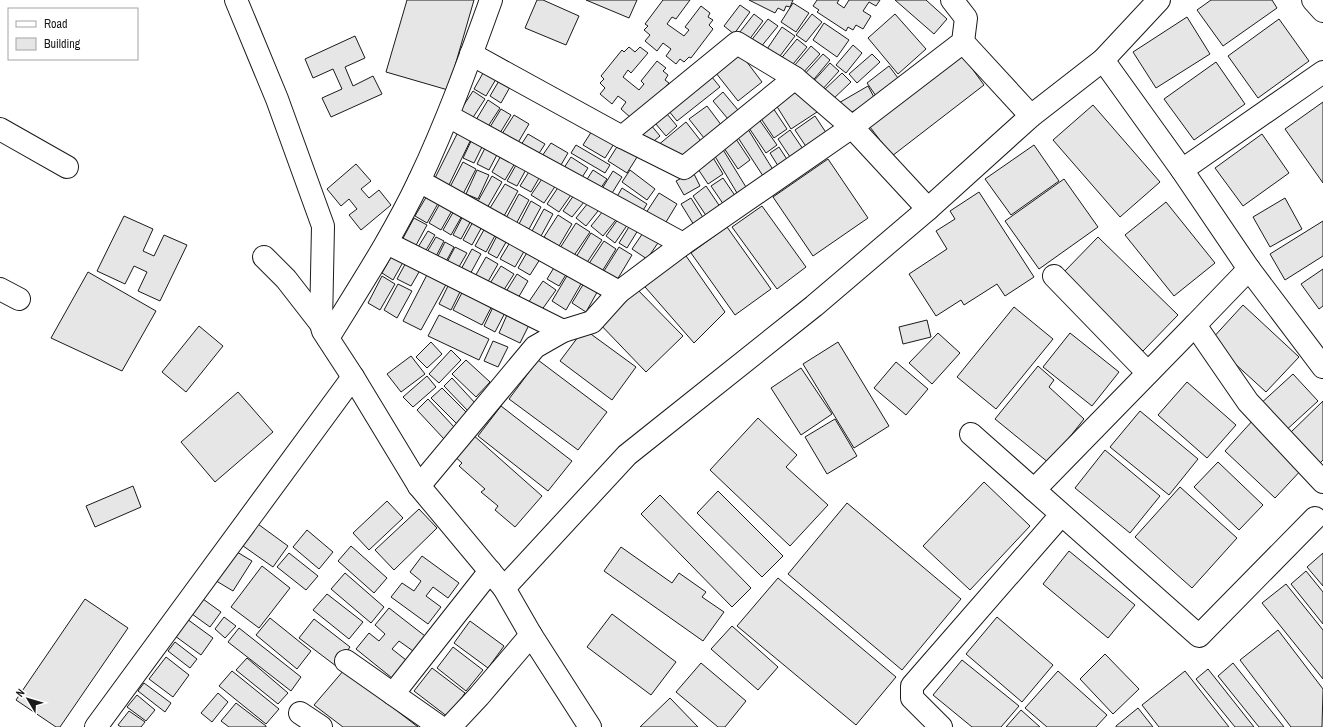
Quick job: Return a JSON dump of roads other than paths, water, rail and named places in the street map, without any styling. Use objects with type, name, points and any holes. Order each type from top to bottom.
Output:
[{"type":"street","points":[[236,0],[277,100],[323,226],[324,331]]},
{"type":"street","points":[[324,331],[387,243],[419,181],[448,116],[491,0]]},
{"type":"street","points":[[419,486],[535,347],[563,331],[592,322],[619,292],[684,244],[852,126],[963,42],[966,18],[952,0]]},
{"type":"street","points":[[504,588],[627,455],[814,306],[928,209],[1031,116],[1103,60],[1159,0]]},
{"type":"street","points":[[1313,0],[1323,11]]},
{"type":"street","points":[[963,42],[1031,116]]},
{"type":"street","points":[[622,137],[737,43],[795,78],[852,126],[928,209]]},
{"type":"street","points":[[471,54],[622,137],[684,168],[795,78]]},
{"type":"street","points":[[1103,60],[1250,268],[1323,367]]},
{"type":"street","points":[[1182,170],[1323,72]]},
{"type":"street","points":[[448,116],[684,244]]},
{"type":"street","points":[[0,129],[67,167]]},
{"type":"street","points":[[419,181],[619,292]]},
{"type":"street","points":[[387,243],[563,331]]},
{"type":"street","points":[[264,257],[286,279],[324,331],[419,486],[504,588],[531,635],[590,727]]},
{"type":"street","points":[[1034,490],[1250,268]]},
{"type":"street","points":[[1054,276],[1148,373]]},
{"type":"street","points":[[0,289],[19,299]]},
{"type":"street","points":[[1195,325],[1248,402],[1323,482]]},
{"type":"street","points":[[96,727],[353,377]]},
{"type":"street","points":[[971,434],[1061,515],[1200,636],[1315,518]]},
{"type":"street","points":[[941,727],[912,698],[912,686],[1061,515]]},
{"type":"street","points":[[393,694],[490,571]]},
{"type":"street","points":[[450,727],[479,696],[531,635]]},
{"type":"street","points":[[346,660],[440,727]]},
{"type":"street","points":[[300,713],[320,727]]}]
